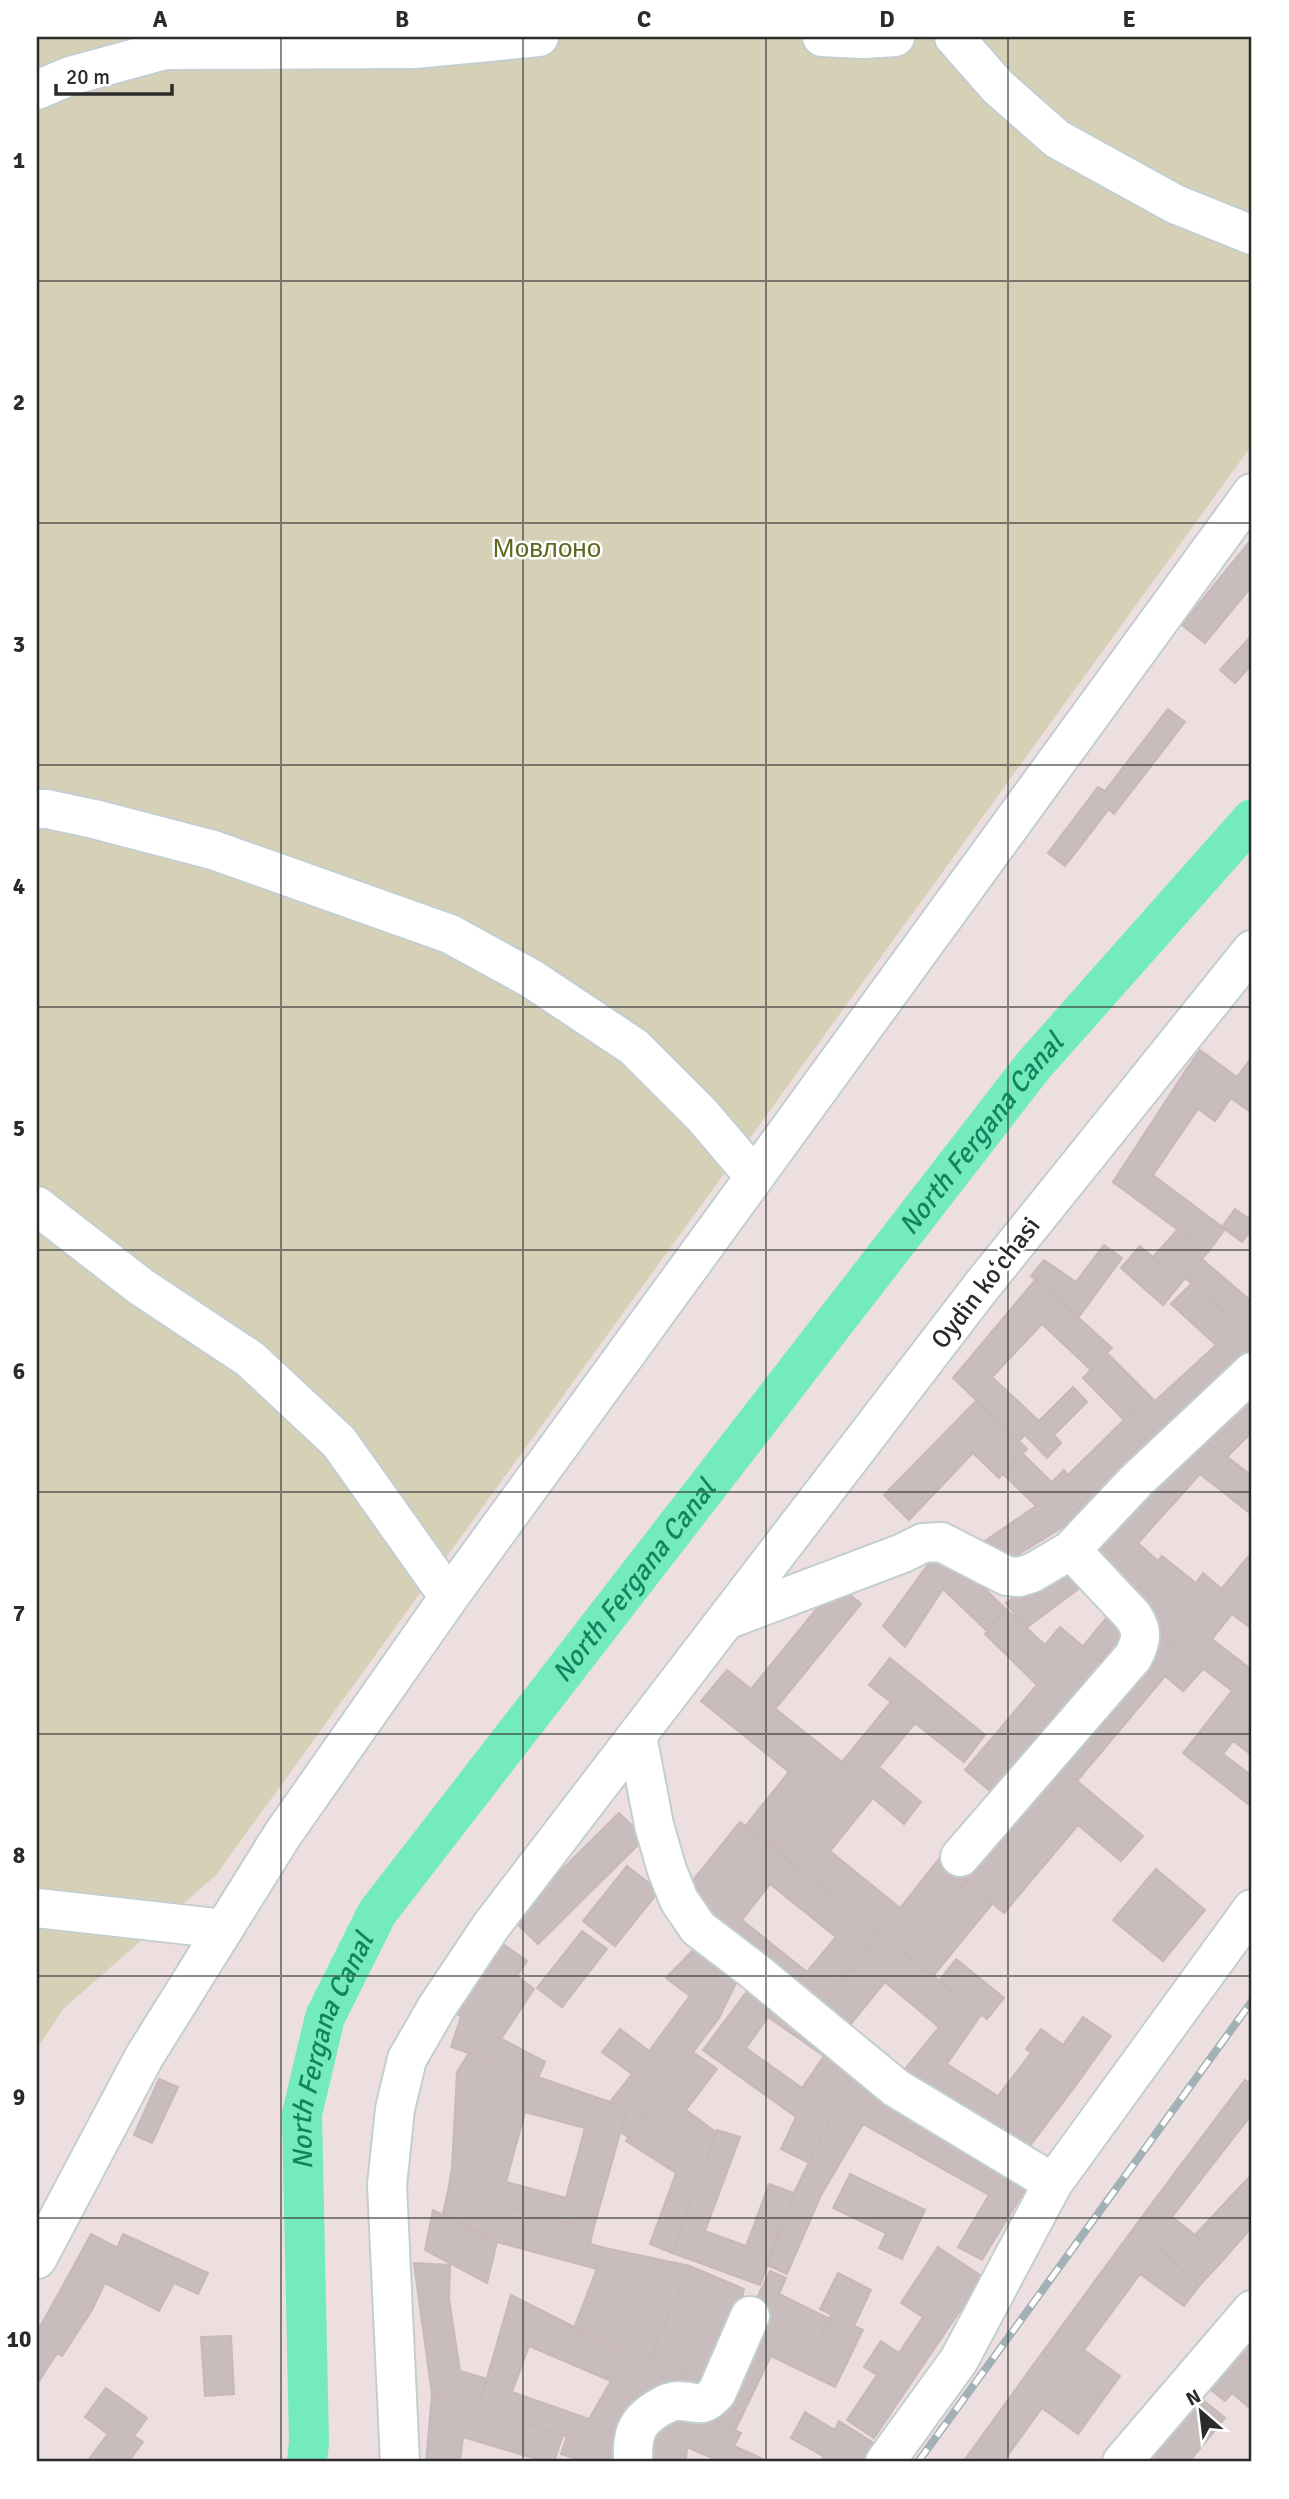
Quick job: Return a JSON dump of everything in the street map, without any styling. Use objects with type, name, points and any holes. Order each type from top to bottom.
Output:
[{"type":"street","points":[[37,90],[70,76],[165,50],[415,48],[539,37]]},
{"type":"street","points":[[822,37],[895,37]]},
{"type":"street","points":[[954,37],[998,87],[1057,139],[1175,204],[1252,235]]},
{"type":"street","points":[[37,2259],[144,2057],[283,1835],[449,1597],[1252,493]]},
{"type":"street","points":[[37,809],[94,818],[213,850],[450,934],[532,979],[634,1047],[702,1115],[754,1176]]},
{"type":"street","name":"Oydin koʻchasi","points":[[400,2462],[387,2186],[395,2109],[407,2059],[437,2007],[491,1926],[981,1287],[1252,950]]},
{"type":"street","points":[[37,1206],[140,1286],[250,1359],[339,1441],[449,1597]]},
{"type":"street","points":[[726,1620],[923,1543],[941,1542],[1007,1576],[1019,1577],[1032,1573],[1071,1550],[1136,1481],[1252,1372]]},
{"type":"street","points":[[960,1857],[1133,1657],[1141,1642],[1141,1627],[1133,1616],[1071,1550]]},
{"type":"street","points":[[637,1737],[654,1825],[667,1870],[679,1900],[698,1928],[896,2088],[1053,2183]]},
{"type":"street","points":[[37,1908],[224,1929]]},
{"type":"street","points":[[885,2462],[959,2360],[1053,2183],[1252,1909]]},
{"type":"street","points":[[1122,2462],[1252,2310]]},
{"type":"street","points":[[633,2462],[633,2444],[640,2424],[659,2408],[676,2400],[693,2404],[703,2404],[711,2400],[751,2316]]},
{"type":"green space","name":"Мовлоно","points":[[37,37],[1252,37],[1252,445],[216,1875],[63,2009],[37,2049]]},
{"type":"building","points":[[1252,539],[1252,579],[1232,563]]},
{"type":"building","points":[[1232,563],[1252,579],[1252,586],[1205,643],[1182,625]]},
{"type":"building","points":[[1252,635],[1252,664],[1235,683],[1220,670]]},
{"type":"building","points":[[1168,709],[1185,722],[1114,814],[1109,809],[1065,866],[1048,853],[1098,787],[1105,791]]},
{"type":"building","points":[[1200,1050],[1237,1077],[1252,1057],[1252,1106],[1249,1111],[1188,1067]]},
{"type":"building","points":[[1188,1067],[1231,1098],[1215,1121],[1198,1109],[1153,1175],[1225,1229],[1208,1252],[1113,1182]]},
{"type":"building","points":[[1235,1209],[1252,1221],[1252,1228],[1242,1242],[1222,1227]]},
{"type":"building","points":[[1178,1229],[1208,1252],[1182,1282],[1153,1257]]},
{"type":"building","points":[[1104,1245],[1122,1258],[1078,1318],[1031,1276],[1044,1260],[1076,1282]]},
{"type":"building","points":[[1140,1246],[1182,1282],[1163,1305],[1121,1268]]},
{"type":"building","points":[[1202,1259],[1252,1302],[1252,1335],[1185,1278]]},
{"type":"building","points":[[1036,1279],[1112,1348],[1091,1370],[1042,1324],[992,1377],[1039,1421],[1019,1441],[953,1378]]},
{"type":"building","points":[[1192,1283],[1252,1335],[1252,1353],[1174,1420],[1155,1401],[1216,1345],[1171,1304]]},
{"type":"building","points":[[1107,1353],[1174,1420],[1158,1437],[1133,1411],[1124,1420],[1083,1378]]},
{"type":"building","points":[[1252,1377],[1252,1432],[1227,1457],[1195,1432]]},
{"type":"building","points":[[1073,1387],[1087,1402],[1054,1435],[1061,1443],[1047,1458],[1025,1435]]},
{"type":"building","points":[[977,1400],[1027,1449],[999,1478],[973,1453],[909,1520],[884,1495]]},
{"type":"building","points":[[1133,1411],[1158,1437],[1081,1512],[1052,1482],[1064,1470],[1068,1475]]},
{"type":"building","points":[[1195,1432],[1252,1476],[1252,1515],[1200,1474],[1138,1543],[1158,1561],[1138,1587],[1173,1613],[1161,1628],[1082,1550]]},
{"type":"building","points":[[1023,1454],[1084,1514],[1001,1565],[982,1543],[1036,1506],[1003,1474]]},
{"type":"building","points":[[941,1547],[1006,1609],[987,1631],[943,1589],[905,1647],[883,1626]]},
{"type":"building","points":[[1252,1552],[1252,1611],[1222,1588]]},
{"type":"building","points":[[1162,1556],[1196,1583],[1203,1573],[1217,1585],[1171,1644],[1157,1633],[1173,1613],[1138,1587]]},
{"type":"building","points":[[1066,1559],[1085,1584],[1026,1628],[1006,1603]]},
{"type":"building","points":[[837,1584],[861,1604],[775,1709],[751,1689]]},
{"type":"building","points":[[1217,1585],[1252,1611],[1252,1629],[1232,1614],[1212,1639],[1252,1670],[1252,1706],[1171,1644]]},
{"type":"building","points":[[1006,1609],[1045,1645],[1060,1627],[1105,1665],[996,1796],[965,1770],[1037,1685],[985,1634]]},
{"type":"building","points":[[1113,1610],[1130,1625],[1101,1661],[1083,1646]]},
{"type":"building","points":[[1157,1633],[1203,1669],[1183,1691],[1165,1676],[1077,1781],[1052,1760]]},
{"type":"building","points":[[890,1658],[985,1735],[964,1762],[915,1723],[879,1767],[921,1802],[904,1824],[873,1798],[842,1762],[891,1702],[869,1685]]},
{"type":"building","points":[[727,1670],[842,1762],[773,1847],[746,1825],[789,1772],[701,1701]]},
{"type":"building","points":[[1232,1691],[1252,1706],[1252,1755],[1233,1741],[1223,1754],[1252,1776],[1252,1807],[1183,1753]]},
{"type":"building","points":[[1052,1760],[1143,1836],[1121,1861],[1078,1825],[1004,1913],[957,1873]]},
{"type":"building","points":[[842,1762],[873,1798],[830,1851],[900,1908],[939,1859],[966,1881],[906,1954],[773,1847]]},
{"type":"building","points":[[619,1813],[645,1838],[538,1944],[512,1919]]},
{"type":"building","points":[[740,1822],[880,1933],[814,2014],[682,1894]],"holes":[[[770,1884],[836,1937],[807,1972],[742,1920]]]},
{"type":"building","points":[[627,1866],[659,1891],[615,1946],[583,1921]]},
{"type":"building","points":[[1156,1869],[1205,1910],[1163,1961],[1113,1920]]},
{"type":"building","points":[[966,1881],[993,1903],[933,1976],[906,1954]]},
{"type":"building","points":[[582,1931],[607,1949],[562,2007],[537,1988]]},
{"type":"building","points":[[880,1933],[962,1999],[939,2027],[885,1982],[841,2036],[814,2014]]},
{"type":"building","points":[[703,1940],[739,1977],[719,2018],[666,1978]]},
{"type":"building","points":[[499,1941],[527,1961],[517,1976],[534,1989],[501,2039],[461,2017],[451,2008]]},
{"type":"building","points":[[956,1959],[1004,1998],[987,2019],[939,1981]]},
{"type":"building","points":[[754,1982],[854,2070],[809,2163],[781,2149],[796,2117],[703,2050]],"holes":[[[768,2017],[824,2056],[802,2088],[746,2048]]]},
{"type":"building","points":[[690,1996],[719,2018],[628,2137],[620,2132],[627,2108],[610,2102],[632,2074],[602,2052],[620,2029],[649,2051]]},
{"type":"building","points":[[962,1999],[981,2015],[947,2064],[998,2096],[1031,2053],[1076,2085],[1020,2159],[896,2080]]},
{"type":"building","points":[[461,2017],[545,2062],[538,2078],[451,2047]]},
{"type":"building","points":[[1083,2017],[1111,2036],[1076,2085],[1026,2049],[1041,2029],[1063,2045]]},
{"type":"building","points":[[693,2052],[717,2069],[686,2110],[716,2132],[672,2253],[650,2244],[676,2173],[626,2141]]},
{"type":"building","points":[[469,2053],[627,2108],[593,2230],[448,2191],[452,2168],[457,2072]],"holes":[[[525,2112],[585,2128],[566,2198],[506,2182]]]},
{"type":"building","points":[[854,2070],[1032,2178],[982,2260],[958,2247],[989,2195],[863,2124],[821,2195],[787,2274],[767,2265],[794,2193]]},
{"type":"building","points":[[159,2079],[178,2087],[152,2143],[134,2135]]},
{"type":"building","points":[[1245,2080],[1252,2085],[1252,2114],[1206,2173],[1186,2158]]},
{"type":"building","points":[[717,2130],[740,2137],[705,2231],[746,2246],[753,2228],[778,2238],[760,2285],[672,2253]]},
{"type":"building","points":[[1186,2158],[1206,2173],[1172,2217],[1225,2258],[1199,2286],[1136,2225]]},
{"type":"building","points":[[850,2174],[925,2210],[902,2259],[879,2248],[886,2233],[833,2208]]},
{"type":"building","points":[[1252,2174],[1252,2199],[1239,2188]]},
{"type":"building","points":[[769,2184],[794,2193],[778,2238],[753,2228]]},
{"type":"building","points":[[1239,2188],[1252,2199],[1252,2227],[1225,2258],[1195,2235]]},
{"type":"building","points":[[448,2191],[593,2230],[590,2244],[605,2248],[597,2269],[497,2242],[443,2213]]},
{"type":"building","points":[[433,2210],[497,2242],[487,2283],[425,2250]]},
{"type":"building","points":[[1136,2225],[1199,2286],[1184,2306],[1140,2274],[1084,2350],[1120,2376],[1104,2398],[1042,2353]]},
{"type":"building","points":[[91,2234],[176,2279],[159,2311],[105,2283],[92,2310],[60,2291]]},
{"type":"building","points":[[123,2234],[208,2273],[198,2294],[174,2283],[176,2279],[117,2248]]},
{"type":"building","points":[[938,2247],[983,2277],[921,2368],[899,2353],[923,2317],[901,2303]]},
{"type":"building","points":[[605,2248],[690,2266],[647,2364],[574,2328]]},
{"type":"building","points":[[414,2263],[450,2265],[449,2299],[460,2371],[487,2379],[478,2409],[432,2395]]},
{"type":"building","points":[[690,2266],[744,2289],[733,2338],[693,2399],[675,2391],[689,2372],[652,2353]]},
{"type":"building","points":[[770,2271],[786,2278],[779,2294],[830,2319],[818,2342],[751,2310]]},
{"type":"building","points":[[838,2273],[871,2290],[854,2326],[820,2309]]},
{"type":"building","points":[[60,2291],[92,2310],[62,2356],[37,2341],[37,2332]]},
{"type":"building","points":[[511,2295],[647,2364],[652,2353],[689,2372],[669,2401],[619,2452],[478,2409]],"holes":[[[529,2346],[611,2381],[589,2419],[512,2392]]]},
{"type":"building","points":[[760,2314],[818,2342],[831,2315],[863,2330],[835,2387],[771,2356],[735,2430],[709,2418]]},
{"type":"building","points":[[1252,2324],[1252,2366],[1231,2343]]},
{"type":"building","points":[[231,2336],[234,2394],[205,2396],[201,2337]]},
{"type":"building","points":[[37,2341],[57,2353],[37,2384]]},
{"type":"building","points":[[881,2341],[921,2368],[874,2438],[847,2420],[877,2375],[864,2367]]},
{"type":"building","points":[[1231,2349],[1252,2366],[1252,2410],[1232,2393],[1225,2401],[1203,2384]]},
{"type":"building","points":[[1042,2353],[1104,2398],[1078,2434],[1042,2408],[1003,2462],[963,2462]]},
{"type":"building","points":[[106,2388],[147,2418],[134,2436],[116,2423],[108,2434],[85,2417]]},
{"type":"building","points":[[1193,2392],[1225,2418],[1189,2462],[1139,2462]]},
{"type":"building","points":[[432,2395],[563,2435],[554,2462],[546,2462],[463,2437],[460,2462],[426,2462]]},
{"type":"building","points":[[682,2405],[741,2433],[734,2446],[769,2462],[721,2462],[687,2447],[686,2462],[643,2462],[644,2445]]},
{"type":"building","points":[[805,2412],[835,2430],[839,2421],[880,2447],[869,2462],[821,2462],[823,2456],[791,2438]]},
{"type":"building","points":[[116,2423],[143,2442],[128,2462],[87,2462]]},
{"type":"building","points":[[567,2436],[619,2452],[625,2462],[586,2462],[561,2454]]},
{"type":"waterway","name":"North Fergana Canal","points":[[307,2462],[309,2442],[302,2114],[325,2017],[377,1913],[1033,1066],[1252,819]]},
{"type":"railway","points":[[918,2462],[1252,2001]]}]
